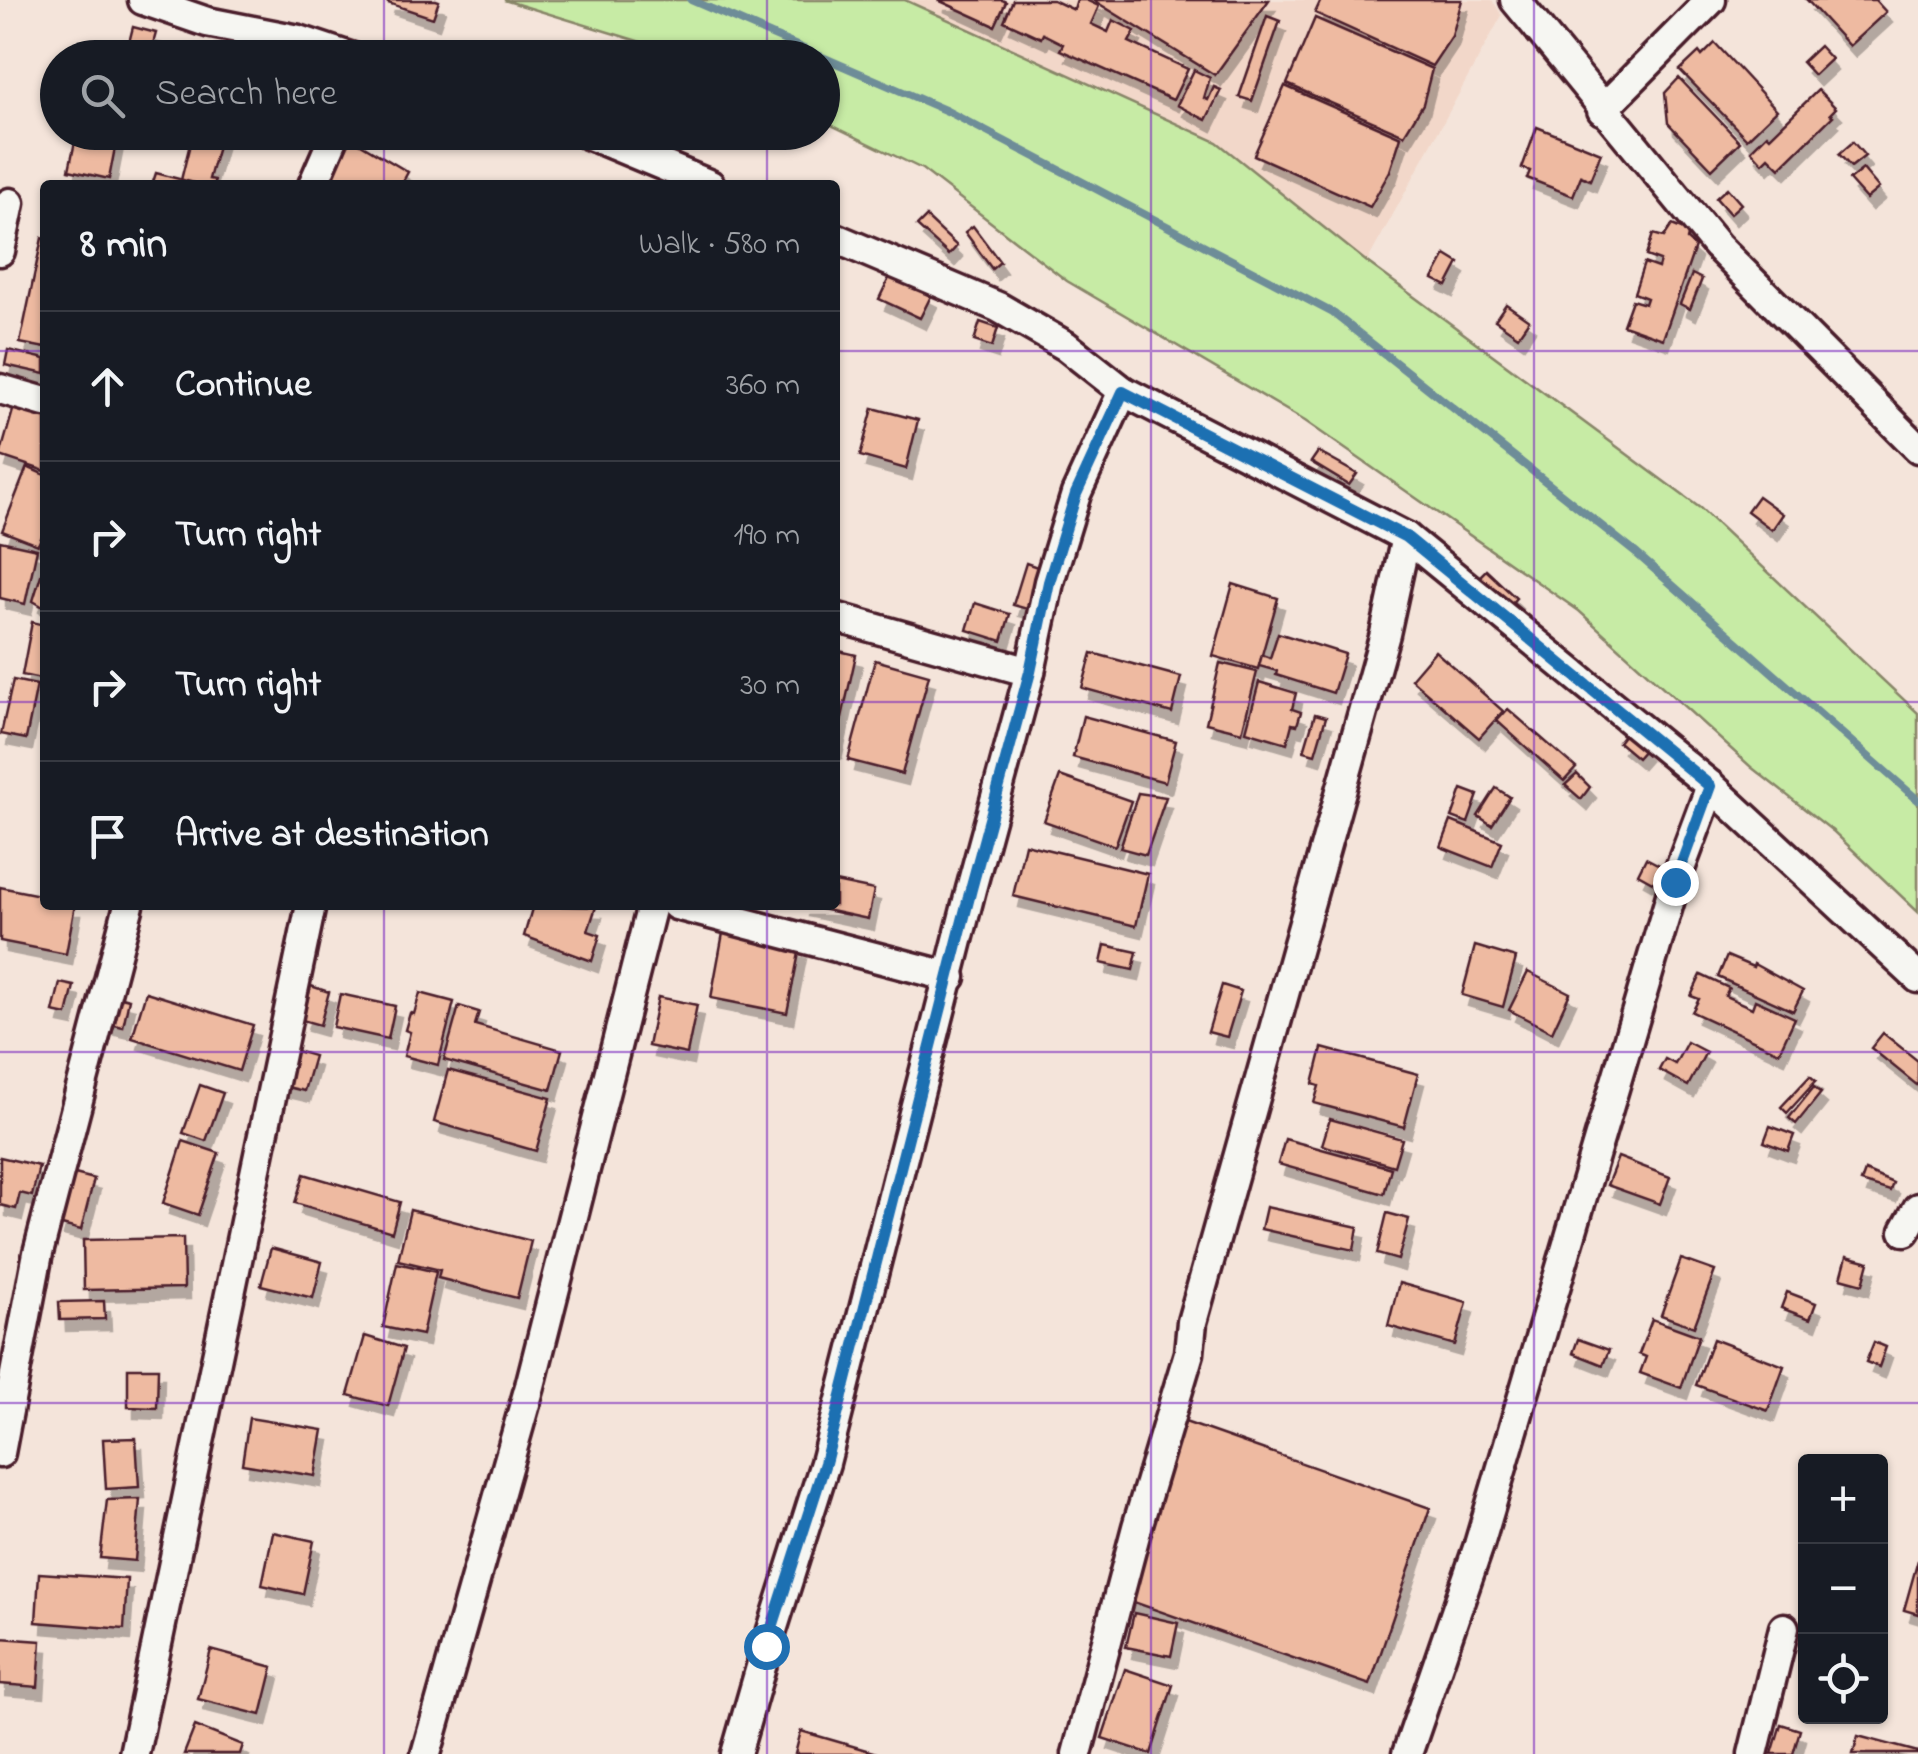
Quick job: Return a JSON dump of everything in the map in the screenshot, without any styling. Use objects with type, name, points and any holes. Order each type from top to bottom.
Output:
[{"type":"street","points":[[143,0],[207,22],[299,40]]},
{"type":"street","points":[[1515,0],[1717,246],[1918,448]]},
{"type":"street","points":[[1602,110],[1711,0]]},
{"type":"street","points":[[315,180],[328,150]]},
{"type":"street","points":[[626,150],[698,180]]},
{"type":"street","points":[[0,251],[10,203]]},
{"type":"street","points":[[840,240],[998,308],[1066,346],[1123,392],[1406,537],[1710,786],[1918,978]]},
{"type":"street","points":[[0,389],[40,401]]},
{"type":"street","points":[[736,1754],[825,1463],[1030,672],[1049,582],[1076,494],[1123,392]]},
{"type":"street","points":[[1078,1754],[1137,1526],[1188,1353],[1192,1322],[1386,634],[1406,537]]},
{"type":"street","points":[[840,618],[1030,672]]},
{"type":"street","points":[[1407,1754],[1479,1545],[1675,882],[1710,786]]},
{"type":"street","points":[[0,1453],[38,1253],[128,910]]},
{"type":"street","points":[[134,1754],[310,910]]},
{"type":"street","points":[[426,1754],[530,1386],[651,910]]},
{"type":"street","points":[[695,910],[951,977]]},
{"type":"street","points":[[1753,1754],[1784,1628]]},
{"type":"shaded area","points":[[905,0],[1492,0],[1502,15],[1367,262],[1217,142]]},
{"type":"green space","points":[[504,0],[905,0],[1217,142],[1367,262],[1700,508],[1918,713],[1918,912],[1834,832],[1751,767],[1579,611],[1305,421],[1067,281],[922,169],[840,129],[840,40],[635,40]]},
{"type":"building","points":[[938,0],[1002,0],[1006,2],[995,26]]},
{"type":"building","points":[[1013,0],[1053,0],[1074,10],[1077,0],[1099,6],[1091,24],[1108,32],[1113,20],[1135,31],[1129,42],[1188,69],[1173,100],[1060,50],[1063,44],[1043,34],[1041,38],[1004,21]]},
{"type":"building","points":[[1093,0],[1269,0],[1215,75]]},
{"type":"building","points":[[1321,0],[1462,0],[1452,36],[1432,66],[1315,13]]},
{"type":"building","points":[[1807,0],[1875,0],[1886,12],[1849,46]]},
{"type":"building","points":[[439,1],[433,18],[388,3]]},
{"type":"building","points":[[1267,16],[1280,21],[1252,101],[1239,97]]},
{"type":"building","points":[[1315,18],[1432,69],[1423,104],[1404,135],[1287,84]]},
{"type":"building","points":[[133,27],[156,33],[154,40],[130,40]]},
{"type":"building","points":[[1715,43],[1777,110],[1747,139],[1680,70]]},
{"type":"building","points":[[1819,46],[1831,59],[1814,75],[1802,62]]},
{"type":"building","points":[[1194,70],[1210,78],[1204,98],[1208,100],[1214,87],[1221,90],[1206,120],[1177,105]]},
{"type":"building","points":[[1679,78],[1740,142],[1712,169],[1668,123],[1665,93]]},
{"type":"building","points":[[1285,86],[1401,137],[1390,171],[1370,207],[1254,155]]},
{"type":"building","points":[[1818,90],[1836,108],[1830,114],[1833,116],[1780,168],[1769,157],[1763,163],[1751,150]]},
{"type":"building","points":[[1537,127],[1601,153],[1590,180],[1581,176],[1573,196],[1527,178],[1530,171],[1522,168]]},
{"type":"building","points":[[1853,142],[1865,156],[1851,167],[1839,154]]},
{"type":"building","points":[[73,150],[115,150],[109,179],[69,170]]},
{"type":"building","points":[[188,150],[217,150],[209,179],[215,180],[181,180]]},
{"type":"building","points":[[341,150],[371,150],[408,172],[404,180],[342,180],[328,172]]},
{"type":"building","points":[[1863,169],[1879,188],[1866,199],[1849,180]]},
{"type":"building","points":[[156,173],[183,180],[154,180]]},
{"type":"building","points":[[1727,188],[1741,204],[1730,214],[1716,198]]},
{"type":"building","points":[[926,217],[957,246],[949,255],[917,226]]},
{"type":"building","points":[[1672,225],[1689,232],[1687,240],[1695,247],[1663,339],[1623,325],[1632,300],[1645,304],[1647,298],[1634,293],[1644,263],[1658,268],[1660,261],[1646,256],[1653,234],[1664,237]]},
{"type":"building","points":[[973,226],[1000,262],[992,269],[965,232]]},
{"type":"building","points":[[40,248],[40,347],[20,343]]},
{"type":"building","points":[[1446,255],[1459,263],[1447,286],[1433,279]]},
{"type":"building","points":[[1692,274],[1702,279],[1690,309],[1680,304]]},
{"type":"building","points":[[890,276],[931,296],[920,318],[879,299]]},
{"type":"building","points":[[1506,304],[1529,320],[1518,336],[1495,320]]},
{"type":"building","points":[[980,322],[998,328],[992,347],[974,341]]},
{"type":"building","points":[[8,350],[40,358],[40,373],[5,365]]},
{"type":"building","points":[[14,407],[40,415],[40,469],[0,456]]},
{"type":"building","points":[[873,408],[918,420],[906,469],[860,456]]},
{"type":"building","points":[[1318,452],[1357,474],[1349,485],[1311,462]]},
{"type":"building","points":[[27,467],[40,473],[38,545],[2,531]]},
{"type":"building","points":[[1758,496],[1783,514],[1772,530],[1747,511]]},
{"type":"building","points":[[0,541],[37,549],[25,604],[0,598]]},
{"type":"building","points":[[1026,563],[1046,570],[1034,611],[1013,605]]},
{"type":"building","points":[[1486,570],[1516,598],[1508,607],[1478,578]]},
{"type":"building","points":[[40,578],[40,605],[33,601]]},
{"type":"building","points":[[1233,584],[1278,598],[1258,669],[1213,656]]},
{"type":"building","points":[[975,603],[1010,614],[1002,641],[967,630]]},
{"type":"building","points":[[32,622],[40,624],[40,679],[22,675]]},
{"type":"building","points":[[1278,633],[1345,654],[1333,693],[1259,666],[1262,655],[1270,658]]},
{"type":"building","points":[[840,651],[856,655],[840,727]]},
{"type":"building","points":[[1435,651],[1503,711],[1479,738],[1411,679]]},
{"type":"building","points":[[1092,653],[1181,677],[1172,713],[1082,688]]},
{"type":"building","points":[[875,660],[929,675],[902,774],[848,760]]},
{"type":"building","points":[[1220,663],[1257,672],[1242,732],[1206,723]]},
{"type":"building","points":[[13,680],[37,685],[26,739],[1,734]]},
{"type":"building","points":[[1259,682],[1296,693],[1292,709],[1301,712],[1297,725],[1292,724],[1287,743],[1246,731]]},
{"type":"building","points":[[1508,709],[1576,768],[1564,781],[1497,721]]},
{"type":"building","points":[[1315,714],[1326,717],[1315,754],[1304,751]]},
{"type":"building","points":[[1083,716],[1176,741],[1165,782],[1073,757]]},
{"type":"building","points":[[1625,733],[1644,750],[1637,758],[1618,742]]},
{"type":"building","points":[[1577,774],[1590,787],[1581,799],[1565,785]]},
{"type":"building","points":[[1060,776],[1131,801],[1115,846],[1044,821]]},
{"type":"building","points":[[1496,788],[1510,797],[1492,825],[1478,816]]},
{"type":"building","points":[[1462,789],[1478,795],[1468,823],[1452,817]]},
{"type":"building","points":[[1138,793],[1166,797],[1146,855],[1120,848]]},
{"type":"building","points":[[1451,821],[1502,842],[1492,867],[1441,847]]},
{"type":"building","points":[[1025,844],[1148,874],[1136,926],[1013,896]]},
{"type":"building","points":[[1646,858],[1665,868],[1656,884],[1638,874]]},
{"type":"building","points":[[840,883],[874,890],[868,919],[826,910],[840,910]]},
{"type":"building","points":[[0,887],[40,895],[40,910],[74,910],[66,954],[0,941]]},
{"type":"building","points":[[532,910],[595,910],[588,931],[600,935],[592,961],[524,936]]},
{"type":"building","points":[[723,933],[800,948],[787,1013],[711,998]]},
{"type":"building","points":[[1105,945],[1137,952],[1133,970],[1101,963]]},
{"type":"building","points":[[1475,946],[1516,958],[1503,1007],[1462,995]]},
{"type":"building","points":[[1727,956],[1753,967],[1754,964],[1803,991],[1793,1011],[1718,977]]},
{"type":"building","points":[[1528,972],[1570,993],[1552,1032],[1509,1010]]},
{"type":"building","points":[[1701,975],[1729,988],[1725,996],[1752,1008],[1755,1000],[1795,1018],[1779,1052],[1692,1012],[1699,999],[1691,996]]},
{"type":"building","points":[[60,983],[74,986],[67,1015],[53,1012]]},
{"type":"building","points":[[1222,985],[1241,991],[1227,1037],[1208,1032]]},
{"type":"building","points":[[311,986],[329,992],[320,1025],[302,1020]]},
{"type":"building","points":[[146,992],[253,1025],[239,1071],[132,1038]]},
{"type":"building","points":[[420,993],[454,1002],[438,1065],[404,1056],[410,1032],[405,1030]]},
{"type":"building","points":[[340,994],[395,1006],[388,1039],[333,1027]]},
{"type":"building","points":[[113,995],[129,999],[123,1027],[106,1023]]},
{"type":"building","points":[[658,997],[697,1005],[687,1054],[648,1046]]},
{"type":"building","points":[[459,1006],[479,1012],[475,1025],[562,1050],[551,1090],[444,1060]]},
{"type":"building","points":[[1883,1033],[1918,1061],[1918,1086],[1871,1048]]},
{"type":"building","points":[[1687,1042],[1706,1052],[1688,1086],[1659,1070],[1665,1059],[1675,1064]]},
{"type":"building","points":[[1322,1048],[1418,1074],[1404,1127],[1314,1103],[1319,1086],[1313,1084]]},
{"type":"building","points":[[293,1050],[314,1056],[304,1091],[283,1086]]},
{"type":"building","points":[[448,1070],[551,1098],[536,1151],[434,1122]]},
{"type":"building","points":[[1810,1076],[1816,1081],[1787,1113],[1781,1107]]},
{"type":"building","points":[[200,1085],[223,1093],[206,1141],[183,1133]]},
{"type":"building","points":[[1814,1087],[1821,1093],[1796,1124],[1789,1118]]},
{"type":"building","points":[[1330,1119],[1402,1139],[1394,1166],[1322,1145]]},
{"type":"building","points":[[1770,1126],[1794,1135],[1788,1151],[1764,1142]]},
{"type":"building","points":[[1285,1139],[1391,1168],[1384,1194],[1278,1164]]},
{"type":"building","points":[[183,1141],[219,1153],[198,1215],[163,1203]]},
{"type":"building","points":[[0,1157],[39,1166],[32,1196],[20,1193],[16,1209],[0,1205]]},
{"type":"building","points":[[1618,1157],[1670,1177],[1660,1204],[1607,1185]]},
{"type":"building","points":[[1865,1171],[1893,1183],[1890,1191],[1861,1182]]},
{"type":"building","points":[[71,1173],[94,1179],[81,1230],[58,1224]]},
{"type":"building","points":[[304,1174],[400,1202],[392,1232],[295,1203]]},
{"type":"building","points":[[1266,1207],[1358,1227],[1354,1250],[1261,1229]]},
{"type":"building","points":[[410,1210],[531,1241],[517,1298],[438,1278],[440,1270],[398,1260]]},
{"type":"building","points":[[1387,1213],[1409,1219],[1398,1260],[1377,1254]]},
{"type":"building","points":[[183,1238],[184,1288],[84,1290],[83,1240]]},
{"type":"building","points":[[271,1248],[322,1262],[313,1298],[261,1285]]},
{"type":"building","points":[[1847,1256],[1869,1262],[1863,1284],[1841,1278]]},
{"type":"building","points":[[1681,1259],[1715,1271],[1694,1327],[1661,1315]]},
{"type":"building","points":[[397,1263],[436,1272],[422,1335],[383,1327]]},
{"type":"building","points":[[1399,1283],[1467,1302],[1455,1345],[1388,1326]]},
{"type":"building","points":[[1787,1292],[1816,1303],[1810,1319],[1781,1308]]},
{"type":"building","points":[[104,1301],[105,1319],[60,1320],[59,1302]]},
{"type":"building","points":[[1652,1319],[1699,1336],[1681,1388],[1640,1373],[1646,1357],[1639,1354]]},
{"type":"building","points":[[365,1336],[404,1348],[388,1406],[348,1395]]},
{"type":"building","points":[[1578,1339],[1609,1350],[1603,1365],[1573,1353]]},
{"type":"building","points":[[1713,1339],[1784,1366],[1768,1411],[1696,1385]]},
{"type":"building","points":[[1874,1342],[1886,1347],[1879,1367],[1866,1362]]},
{"type":"building","points":[[128,1368],[158,1368],[157,1408],[128,1407]]},
{"type":"building","points":[[249,1418],[323,1430],[315,1476],[242,1464]]},
{"type":"building","points":[[1185,1422],[1430,1508],[1370,1685],[1125,1599]]},
{"type":"building","points":[[136,1438],[139,1487],[106,1489],[103,1439]]},
{"type":"building","points":[[140,1499],[135,1561],[100,1558],[107,1500]]},
{"type":"building","points":[[273,1532],[314,1541],[303,1594],[262,1585]]},
{"type":"building","points":[[1918,1560],[1918,1614],[1904,1610]]},
{"type":"building","points":[[39,1573],[127,1579],[124,1629],[36,1622]]},
{"type":"building","points":[[1134,1613],[1178,1623],[1171,1656],[1126,1647]]},
{"type":"building","points":[[0,1638],[41,1641],[38,1687],[0,1684]]},
{"type":"building","points":[[211,1650],[273,1667],[261,1715],[198,1699]]},
{"type":"building","points":[[1125,1669],[1173,1685],[1151,1754],[1102,1738]]},
{"type":"building","points":[[1781,1724],[1800,1730],[1793,1754],[1772,1754]]},
{"type":"building","points":[[195,1726],[243,1745],[240,1754],[184,1754]]},
{"type":"building","points":[[801,1731],[880,1754],[795,1754]]},
{"type":"building","points":[[1858,1736],[1918,1752],[1918,1754],[1853,1754]]},
{"type":"waterway","points":[[691,0],[783,40]]},
{"type":"waterway","points":[[840,65],[947,111],[1333,313],[1637,554],[1918,800]]},
{"type":"route","points":[[766,1646],[825,1463],[1030,672],[1049,582],[1076,494],[1123,392],[1406,537],[1710,786],[1675,882]]}]
